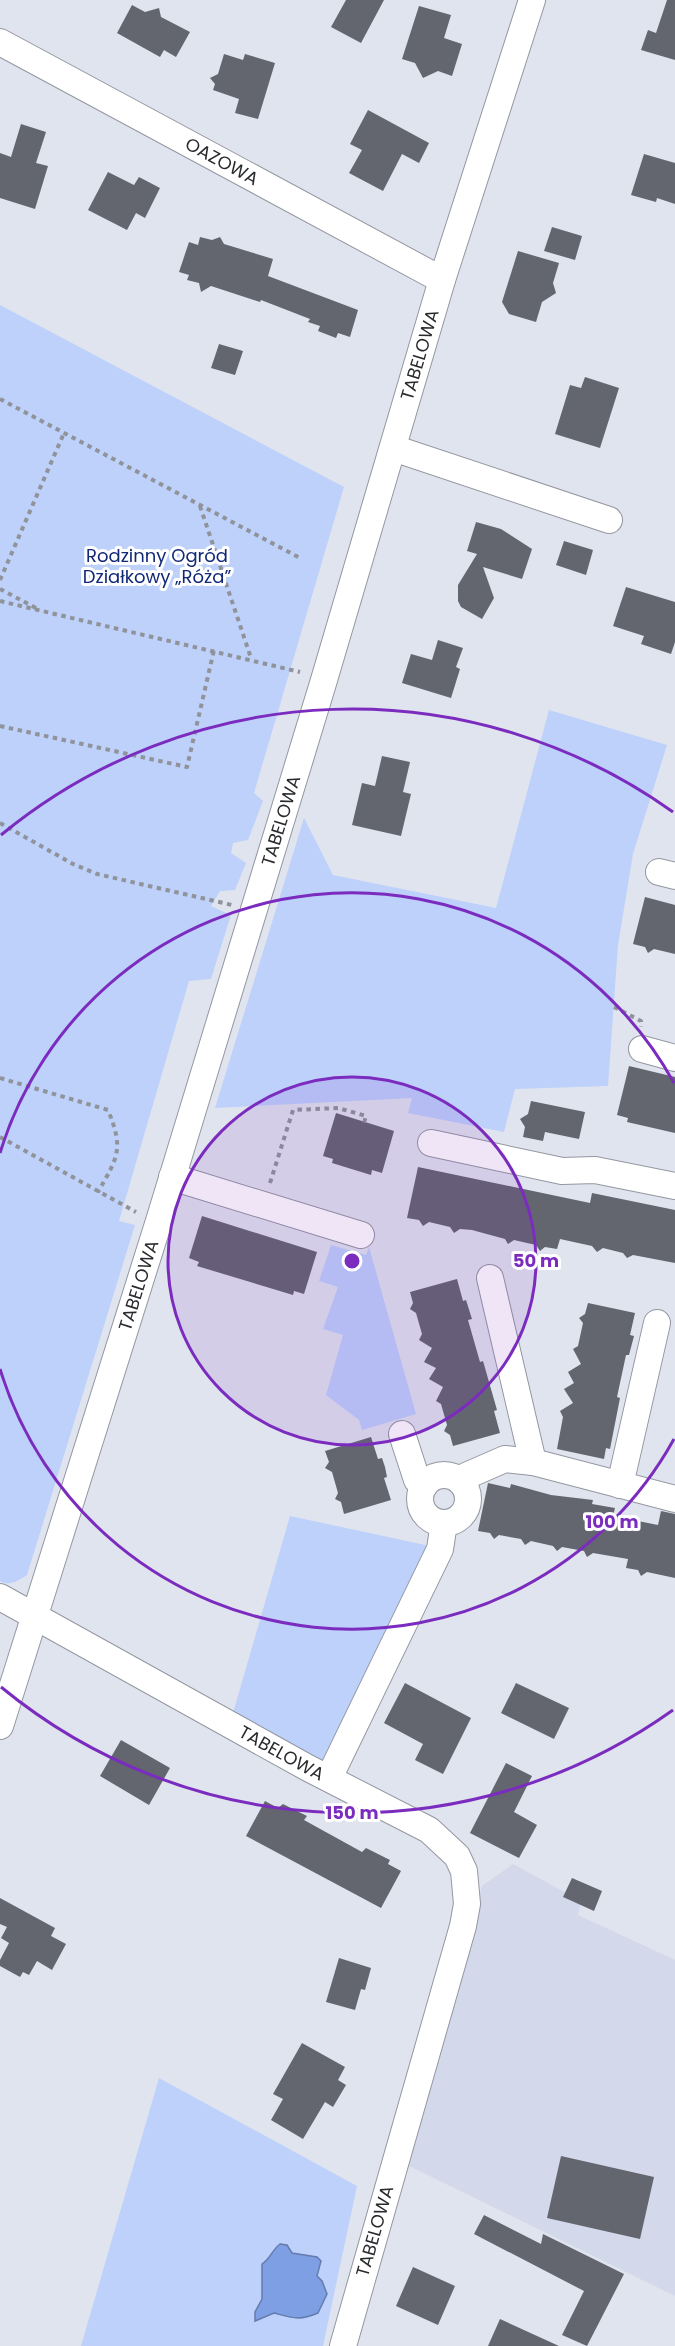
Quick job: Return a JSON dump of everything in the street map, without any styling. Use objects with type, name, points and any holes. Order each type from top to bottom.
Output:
[{"type":"street","name":"TABELOWA","points":[[343,2346],[463,1926],[467,1904],[464,1871],[457,1856],[429,1830],[329,1778],[35,1617],[159,1221],[526,2]]},
{"type":"street","name":"OAZOWA","points":[[0,42],[442,280]]},
{"type":"street","points":[[393,448],[609,520]]},
{"type":"street","points":[[642,1049],[675,1058]]},
{"type":"street","points":[[431,1143],[562,1171],[595,1170],[675,1186]]},
{"type":"street","points":[[172,1177],[361,1236]]},
{"type":"street","points":[[490,1278],[533,1462]]},
{"type":"street","points":[[620,1485],[657,1323]]},
{"type":"street","points":[[402,1434],[417,1480],[424,1486]]},
{"type":"street","points":[[462,1483],[466,1476],[505,1459],[533,1462],[675,1499]]},
{"type":"street","points":[[439,1475],[455,1478],[466,1490],[467,1506],[458,1518],[444,1523],[436,1522],[424,1513],[420,1498],[424,1486],[439,1475]]},
{"type":"street","points":[[329,1778],[440,1549],[444,1523]]},
{"type":"street","points":[[0,1598],[35,1617],[0,1726]]},
{"type":"path","points":[[0,399],[302,559]]},
{"type":"path","points":[[0,580],[64,433]]},
{"type":"path","points":[[200,506],[252,659]]},
{"type":"path","points":[[0,589],[42,611]]},
{"type":"path","points":[[0,601],[290,668]]},
{"type":"path","points":[[0,726],[187,766],[214,650]]},
{"type":"path","points":[[0,823],[73,864],[97,874],[253,910]]},
{"type":"path","points":[[0,1078],[108,1110],[118,1134],[116,1162],[98,1192]]},
{"type":"path","points":[[262,1205],[293,1110],[338,1108],[366,1116],[363,1126]]},
{"type":"path","points":[[0,1137],[124,1207],[159,1221]]},
{"type":"shaded area","points":[[513,1864],[581,1901],[578,1915],[675,1960],[675,2296],[407,2165],[482,1886]]},
{"type":"green space","name":"Rodzinny Ogród Działkowy „Róża”","points":[[0,305],[344,487],[254,793],[263,801],[248,840],[233,843],[231,853],[246,863],[235,890],[220,891],[211,906],[231,915],[211,979],[189,981],[119,1221],[135,1225],[27,1575],[7,1583],[0,1581]]},
{"type":"green space","points":[[549,710],[667,745],[633,854],[618,945],[608,1086],[515,1089],[504,1132],[408,1113],[412,1098],[215,1108],[304,818],[333,875],[496,908]]},
{"type":"green space","points":[[331,1245],[366,1255],[369,1247],[416,1414],[362,1430],[359,1420],[326,1395],[343,1335],[323,1329],[338,1287],[319,1281]]},
{"type":"green space","points":[[290,1516],[430,1546],[327,1765],[233,1713]]},
{"type":"green space","points":[[159,2078],[357,2186],[323,2346],[81,2346]]},
{"type":"water","points":[[280,2244],[287,2245],[292,2253],[317,2257],[321,2261],[317,2276],[322,2281],[327,2294],[318,2313],[311,2316],[296,2318],[274,2313],[255,2321],[255,2312],[262,2299],[262,2264]]},
{"type":"building","points":[[346,0],[384,0],[361,43],[331,27]]},
{"type":"building","points":[[667,0],[675,0],[675,60],[641,50],[648,30],[656,33]]},
{"type":"building","points":[[132,5],[145,12],[159,8],[161,17],[190,32],[176,57],[164,50],[160,57],[117,33]]},
{"type":"building","points":[[419,6],[451,15],[444,38],[462,44],[452,76],[438,71],[423,78],[415,63],[402,59]]},
{"type":"building","points":[[224,54],[243,60],[245,54],[275,63],[258,119],[235,113],[239,99],[213,90],[215,84],[210,78],[218,74]]},
{"type":"building","points":[[368,110],[429,143],[419,163],[402,154],[383,191],[349,173],[362,150],[350,144]]},
{"type":"building","points":[[21,124],[46,132],[36,163],[48,166],[35,209],[0,198],[0,153],[11,157]]},
{"type":"building","points":[[644,154],[675,163],[675,204],[657,198],[656,202],[631,195]]},
{"type":"building","points":[[108,172],[134,185],[139,177],[160,188],[145,218],[136,213],[127,230],[88,210]]},
{"type":"building","points":[[552,227],[582,236],[575,260],[544,251]]},
{"type":"building","points":[[200,237],[212,240],[220,237],[224,244],[273,259],[268,276],[358,310],[350,337],[338,333],[336,338],[318,331],[320,326],[308,322],[310,319],[261,300],[260,302],[211,286],[201,292],[199,283],[187,280],[189,275],[179,272],[189,242],[198,245]]},
{"type":"building","points":[[518,251],[559,263],[553,283],[556,293],[542,302],[536,322],[509,314],[502,302]]},
{"type":"building","points":[[219,344],[243,351],[235,375],[211,368]]},
{"type":"building","points":[[585,377],[619,388],[600,448],[555,434],[570,385],[581,388]]},
{"type":"building","points":[[476,522],[501,529],[532,549],[522,579],[483,567],[494,598],[482,619],[461,607],[458,601],[458,585],[477,554],[467,551]]},
{"type":"building","points":[[564,541],[593,550],[586,575],[556,565]]},
{"type":"building","points":[[626,587],[675,602],[675,642],[671,654],[641,644],[644,636],[613,626]]},
{"type":"building","points":[[438,640],[463,648],[456,667],[460,669],[451,698],[402,683],[411,654],[432,660]]},
{"type":"building","points":[[382,756],[410,762],[403,792],[411,794],[401,836],[352,825],[362,783],[375,786]]},
{"type":"building","points":[[645,897],[675,905],[675,954],[654,949],[648,953],[645,947],[633,944]]},
{"type":"building","points":[[629,1066],[675,1077],[675,1133],[627,1122],[628,1118],[617,1115]]},
{"type":"building","points":[[531,1101],[585,1112],[579,1139],[545,1132],[543,1141],[523,1137],[525,1127],[520,1119],[528,1114]]},
{"type":"building","points":[[336,1113],[394,1131],[382,1173],[372,1170],[371,1175],[332,1163],[333,1159],[323,1156]]},
{"type":"building","points":[[418,1167],[590,1203],[592,1193],[675,1210],[675,1263],[633,1255],[627,1258],[623,1253],[603,1248],[597,1252],[592,1246],[560,1239],[557,1249],[545,1247],[540,1251],[536,1245],[514,1240],[508,1244],[505,1239],[472,1230],[460,1229],[454,1233],[450,1227],[429,1222],[423,1226],[419,1220],[407,1218]]},
{"type":"building","points":[[202,1216],[317,1252],[304,1294],[294,1291],[293,1295],[197,1266],[199,1262],[189,1258]]},
{"type":"building","points":[[457,1279],[463,1301],[466,1300],[472,1319],[468,1320],[497,1410],[494,1411],[500,1433],[453,1446],[450,1435],[444,1431],[447,1425],[441,1404],[436,1401],[443,1387],[429,1379],[436,1368],[424,1362],[432,1348],[419,1340],[422,1334],[416,1313],[410,1309],[413,1303],[410,1292]]},
{"type":"building","points":[[588,1303],[635,1313],[630,1335],[634,1336],[629,1355],[626,1355],[617,1397],[620,1398],[610,1449],[606,1448],[604,1459],[557,1449],[563,1417],[560,1411],[573,1403],[564,1389],[574,1383],[568,1372],[581,1364],[573,1349],[578,1346],[583,1323],[579,1318],[585,1314]]},
{"type":"building","points":[[371,1437],[378,1459],[382,1458],[385,1467],[387,1477],[384,1478],[391,1500],[344,1514],[341,1502],[335,1499],[338,1493],[332,1472],[325,1468],[329,1462],[325,1451]]},
{"type":"building","points":[[488,1483],[510,1488],[511,1484],[551,1495],[593,1500],[592,1504],[615,1508],[613,1516],[658,1525],[661,1511],[675,1514],[675,1578],[647,1572],[641,1576],[638,1570],[626,1568],[628,1559],[593,1553],[587,1557],[584,1551],[562,1547],[557,1551],[553,1546],[531,1541],[525,1545],[521,1539],[499,1535],[494,1539],[490,1533],[478,1531]]},
{"type":"building","points":[[405,1683],[471,1718],[443,1774],[415,1760],[423,1744],[384,1723]]},
{"type":"building","points":[[516,1683],[569,1708],[554,1739],[501,1713]]},
{"type":"building","points":[[121,1740],[170,1768],[149,1805],[100,1776]]},
{"type":"building","points":[[506,1763],[532,1776],[514,1812],[537,1825],[519,1858],[470,1833]]},
{"type":"building","points":[[265,1801],[278,1808],[283,1804],[307,1816],[304,1820],[362,1852],[366,1848],[390,1860],[388,1864],[401,1871],[381,1908],[246,1836]]},
{"type":"building","points":[[572,1878],[602,1891],[594,1911],[563,1897]]},
{"type":"building","points":[[0,1898],[55,1928],[51,1936],[66,1944],[52,1970],[37,1961],[29,1975],[23,1972],[20,1977],[0,1966],[0,1960],[9,1943],[1,1938],[7,1927],[0,1924]]},
{"type":"building","points":[[339,1958],[371,1968],[365,1990],[361,1989],[355,2010],[326,2002]]},
{"type":"building","points":[[302,2043],[345,2067],[338,2080],[346,2085],[333,2107],[325,2102],[303,2139],[271,2120],[283,2099],[273,2094]]},
{"type":"building","points":[[561,2156],[654,2177],[640,2239],[547,2218]]},
{"type":"building","points":[[484,2215],[541,2244],[543,2234],[624,2274],[587,2346],[562,2335],[584,2291],[474,2234]]},
{"type":"building","points":[[413,2267],[455,2286],[438,2325],[396,2306]]},
{"type":"building","points":[[500,2319],[559,2346],[488,2346]]}]
